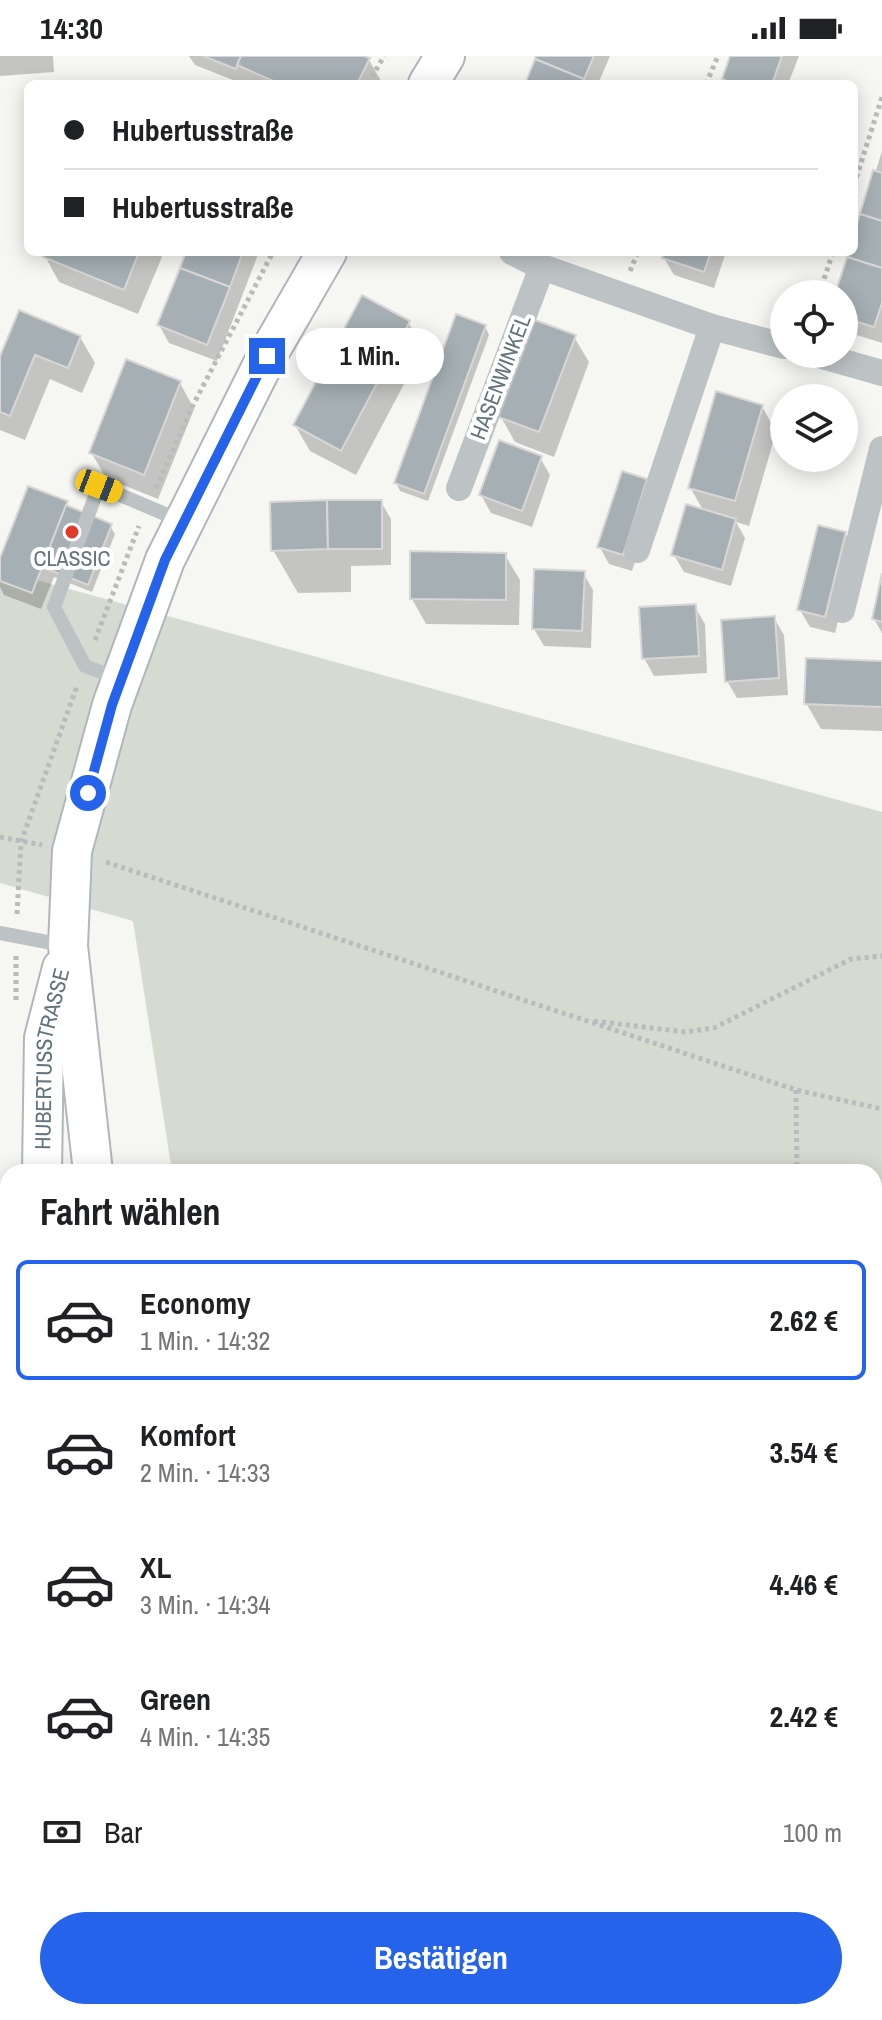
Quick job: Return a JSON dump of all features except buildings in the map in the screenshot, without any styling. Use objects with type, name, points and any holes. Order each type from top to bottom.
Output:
[{"type":"street","points":[[430,80],[445,56]]},
{"type":"street","name":"HUBERTUSSTRASSE","points":[[92,1164],[68,946],[72,851],[121,680],[165,560],[267,356],[325,256]]},
{"type":"street","points":[[520,256],[542,267],[712,327],[770,342]]},
{"type":"street","name":"HASENWINKEL","points":[[459,488],[542,267]]},
{"type":"street","points":[[637,550],[712,327]]},
{"type":"street","points":[[858,366],[882,373]]},
{"type":"street","points":[[842,610],[882,449]]},
{"type":"street","name":"HUBERTUSSTRASSE","points":[[42,1164],[44,1038],[68,946]]},
{"type":"lane","points":[[121,680],[85,666],[54,607],[99,486],[184,522]]},
{"type":"lane","name":"HUBERTUSSTRASSE","points":[[0,933],[68,946]]},
{"type":"path","points":[[370,80],[384,56]]},
{"type":"path","points":[[708,80],[718,56]]},
{"type":"path","points":[[858,172],[882,97]]},
{"type":"path","points":[[824,280],[832,256]]},
{"type":"path","points":[[72,851],[796,1090],[882,1109]]},
{"type":"path","points":[[581,1019],[685,1032],[714,1028],[851,959],[882,956]]},
{"type":"path","points":[[796,1090],[797,1164]]},
{"type":"shaded area","points":[[0,570],[882,812],[882,1164],[171,1164],[133,921],[0,883]]},
{"type":"place","name":"CLASSIC","points":[[72,532]]},
{"type":"route","points":[[88,793],[112,705],[165,560],[267,356]]}]
